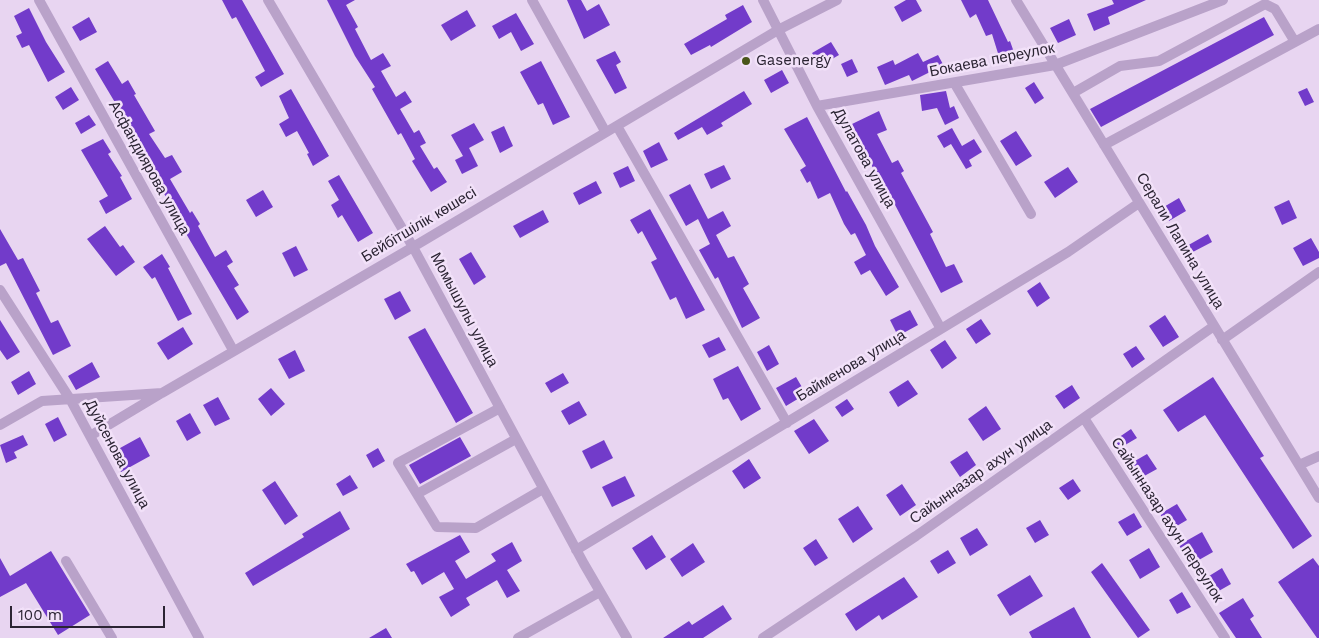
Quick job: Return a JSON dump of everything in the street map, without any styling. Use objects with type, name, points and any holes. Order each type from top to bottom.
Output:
[{"type":"street","name":"Асфандиярова улица","points":[[39,0],[233,350]]},
{"type":"street","name":"Момышулы улица","points":[[268,0],[413,247],[576,550],[627,638]]},
{"type":"street","points":[[532,0],[605,131]]},
{"type":"street","name":"Дулатова улица","points":[[763,0],[817,106],[941,330]]},
{"type":"street","name":"Бейбітшілік көшесі","points":[[0,425],[42,401],[162,393],[413,247],[605,131],[617,126],[778,30],[837,0]]},
{"type":"street","name":"Серали Лапина улица","points":[[1016,0],[1319,498]]},
{"type":"street","name":"Бокаева переулок","points":[[817,106],[955,84],[1055,65],[1223,0]]},
{"type":"street","points":[[1072,94],[1120,66],[1159,60],[1265,4],[1275,9],[1295,42]]},
{"type":"street","points":[[1104,146],[1319,29]]},
{"type":"street","points":[[955,84],[1031,214]]},
{"type":"street","points":[[617,126],[787,422]]},
{"type":"street","name":"Байменова улица","points":[[576,550],[1068,252],[1139,203]]},
{"type":"street","points":[[1222,340],[1319,272]]},
{"type":"street","name":"Дуйсенова улица","points":[[0,290],[70,399],[196,637]]},
{"type":"street","name":"Сайынназар ахун улица","points":[[763,638],[916,536],[1214,326]]},
{"type":"street","points":[[90,436],[162,393]]},
{"type":"street","points":[[500,408],[398,463],[437,527],[476,528],[543,489]]},
{"type":"street","name":"Сайынназар ахун переулок","points":[[1084,418],[1225,638]]},
{"type":"street","points":[[417,494],[516,438]]},
{"type":"street","points":[[1299,465],[1319,456]]},
{"type":"street","points":[[66,561],[112,638]]},
{"type":"street","points":[[518,638],[600,592]]},
{"type":"building","points":[[222,0],[242,0],[284,74],[261,87],[255,77],[265,71],[236,17],[232,19]]},
{"type":"building","points":[[327,0],[355,0],[346,5],[358,27],[355,29],[371,60],[383,53],[391,66],[381,71],[396,97],[405,91],[412,102],[400,109],[414,133],[419,130],[426,143],[420,146],[434,169],[437,167],[447,182],[431,192],[412,161],[415,159],[401,133],[398,135],[372,89],[375,87],[355,56]]},
{"type":"building","points":[[567,0],[581,0],[587,11],[599,4],[610,25],[584,39]]},
{"type":"building","points":[[906,0],[916,0],[922,11],[902,22],[894,7]]},
{"type":"building","points":[[961,0],[988,0],[1008,42],[1010,41],[1016,58],[1001,63],[992,34],[986,36],[976,14],[970,18]]},
{"type":"building","points":[[1112,0],[1146,0],[1108,17],[1110,24],[1094,31],[1087,14],[1114,4]]},
{"type":"building","points":[[743,5],[752,22],[711,47],[710,45],[691,55],[684,44],[727,19],[725,15]]},
{"type":"building","points":[[29,8],[46,42],[65,72],[48,82],[29,45],[22,48],[16,36],[22,33],[14,16]]},
{"type":"building","points":[[467,10],[476,26],[451,41],[441,25]]},
{"type":"building","points":[[516,13],[534,44],[521,51],[511,32],[499,39],[492,26]]},
{"type":"building","points":[[89,17],[97,32],[80,41],[72,27]]},
{"type":"building","points":[[1264,17],[1274,35],[1101,127],[1090,109]]},
{"type":"building","points":[[1069,19],[1076,35],[1058,43],[1050,28]]},
{"type":"building","points":[[831,42],[839,55],[820,66],[812,53]]},
{"type":"building","points":[[615,51],[621,62],[616,65],[627,88],[615,94],[596,60]]},
{"type":"building","points":[[918,53],[923,62],[938,55],[945,68],[931,75],[930,72],[912,81],[909,75],[885,85],[877,67],[893,60],[895,65]]},
{"type":"building","points":[[852,59],[858,72],[847,77],[841,64]]},
{"type":"building","points":[[108,61],[122,84],[128,80],[136,94],[134,95],[155,131],[149,134],[165,158],[172,155],[182,172],[170,179],[190,213],[192,211],[200,224],[198,226],[215,257],[226,250],[233,262],[227,266],[239,285],[234,288],[249,312],[237,320],[178,220],[150,167],[153,166],[95,69]]},
{"type":"building","points":[[541,61],[570,117],[553,125],[543,103],[538,105],[520,72]]},
{"type":"building","points":[[782,70],[789,83],[771,93],[764,80]]},
{"type":"building","points":[[1034,82],[1044,98],[1035,104],[1025,88]]},
{"type":"building","points":[[71,87],[79,100],[63,110],[55,97]]},
{"type":"building","points":[[1307,88],[1314,102],[1305,106],[1298,92]]},
{"type":"building","points":[[291,89],[329,156],[313,166],[307,154],[309,153],[297,131],[286,137],[279,124],[289,118],[279,96]]},
{"type":"building","points":[[744,91],[752,104],[721,123],[723,126],[707,135],[702,127],[678,140],[674,133]]},
{"type":"building","points":[[946,91],[950,108],[954,106],[959,118],[945,125],[937,108],[922,111],[920,95]]},
{"type":"building","points":[[879,111],[887,130],[877,134],[892,163],[898,160],[904,171],[901,173],[933,232],[930,234],[946,267],[954,264],[963,282],[941,293],[893,201],[891,202],[864,151],[852,124]]},
{"type":"building","points":[[89,115],[96,125],[81,134],[75,123]]},
{"type":"building","points":[[807,117],[846,192],[866,225],[875,246],[899,287],[886,296],[870,270],[861,275],[854,262],[866,255],[855,233],[851,235],[844,224],[830,193],[818,199],[810,181],[807,183],[800,170],[806,166],[784,129]]},
{"type":"building","points":[[474,123],[484,140],[469,148],[478,166],[462,174],[455,160],[463,156],[451,135]]},
{"type":"building","points":[[504,126],[513,146],[500,153],[491,132]]},
{"type":"building","points":[[952,128],[962,146],[974,139],[982,152],[969,160],[972,166],[966,169],[951,144],[944,148],[937,136]]},
{"type":"building","points":[[1016,131],[1032,156],[1016,166],[1000,141]]},
{"type":"building","points":[[103,139],[111,152],[108,154],[122,176],[120,177],[132,199],[106,214],[99,201],[108,196],[81,150]]},
{"type":"building","points":[[659,142],[668,160],[651,168],[643,151]]},
{"type":"building","points":[[724,165],[731,179],[711,189],[704,174]]},
{"type":"building","points":[[628,166],[635,181],[620,188],[613,173]]},
{"type":"building","points":[[1068,167],[1078,182],[1055,198],[1044,182]]},
{"type":"building","points":[[339,175],[373,233],[358,242],[342,215],[338,218],[331,205],[339,200],[328,181]]},
{"type":"building","points":[[596,181],[602,193],[579,205],[573,193]]},
{"type":"building","points":[[690,184],[708,219],[723,211],[731,226],[716,235],[728,258],[734,256],[749,284],[743,288],[760,318],[742,328],[718,277],[715,279],[699,250],[710,244],[698,219],[686,226],[669,195]]},
{"type":"building","points":[[263,190],[273,207],[256,217],[246,200]]},
{"type":"building","points":[[1179,198],[1186,211],[1169,221],[1162,208]]},
{"type":"building","points":[[1289,200],[1297,218],[1282,225],[1274,207]]},
{"type":"building","points":[[650,209],[705,310],[686,319],[676,297],[670,300],[651,262],[657,259],[642,231],[638,234],[630,220]]},
{"type":"building","points":[[543,210],[549,222],[520,238],[513,226]]},
{"type":"building","points":[[105,226],[120,247],[123,245],[135,262],[116,276],[87,239]]},
{"type":"building","points":[[0,229],[18,260],[23,258],[40,291],[36,293],[51,323],[58,320],[71,346],[53,355],[6,263],[0,266]]},
{"type":"building","points":[[1208,234],[1212,242],[1189,254],[1185,247]]},
{"type":"building","points":[[1311,238],[1319,252],[1319,258],[1303,266],[1293,248]]},
{"type":"building","points":[[296,246],[308,270],[294,277],[282,253]]},
{"type":"building","points":[[471,252],[486,277],[474,285],[459,259]]},
{"type":"building","points":[[162,254],[192,314],[178,321],[155,277],[152,279],[143,267]]},
{"type":"building","points":[[1040,282],[1050,298],[1037,307],[1027,291]]},
{"type":"building","points":[[400,291],[411,311],[395,320],[384,299]]},
{"type":"building","points":[[910,310],[918,325],[898,336],[890,320]]},
{"type":"building","points":[[1165,315],[1179,337],[1163,347],[1149,326]]},
{"type":"building","points":[[981,319],[991,334],[976,344],[966,329]]},
{"type":"building","points":[[0,320],[20,352],[7,360],[0,350]]},
{"type":"building","points":[[183,327],[193,344],[168,360],[157,343]]},
{"type":"building","points":[[425,328],[473,413],[456,423],[408,337]]},
{"type":"building","points":[[719,337],[726,350],[709,358],[702,345]]},
{"type":"building","points":[[945,340],[957,358],[942,369],[930,350]]},
{"type":"building","points":[[769,345],[779,364],[767,371],[757,352]]},
{"type":"building","points":[[1136,346],[1145,359],[1132,368],[1123,354]]},
{"type":"building","points":[[295,350],[305,371],[289,379],[278,359]]},
{"type":"building","points":[[92,362],[100,377],[76,390],[68,376]]},
{"type":"building","points":[[738,366],[761,409],[741,421],[728,398],[723,400],[713,379]]},
{"type":"building","points":[[29,371],[36,384],[18,395],[11,382]]},
{"type":"building","points":[[563,373],[569,383],[551,393],[545,383]]},
{"type":"building","points":[[796,377],[806,394],[786,406],[776,388]]},
{"type":"building","points":[[1213,377],[1264,456],[1260,458],[1312,536],[1293,549],[1205,415],[1178,432],[1163,410]]},
{"type":"building","points":[[908,380],[918,394],[898,407],[889,392]]},
{"type":"building","points":[[1072,385],[1080,398],[1064,409],[1055,396]]},
{"type":"building","points":[[271,388],[285,404],[271,416],[258,399]]},
{"type":"building","points":[[218,397],[230,419],[215,426],[203,405]]},
{"type":"building","points":[[847,399],[854,409],[842,417],[835,407]]},
{"type":"building","points":[[579,401],[587,415],[569,425],[561,411]]},
{"type":"building","points":[[986,406],[1001,429],[983,441],[968,419]]},
{"type":"building","points":[[190,413],[201,433],[187,441],[176,421]]},
{"type":"building","points":[[58,417],[67,435],[54,442],[45,424]]},
{"type":"building","points":[[814,419],[829,441],[809,454],[794,431]]},
{"type":"building","points":[[1131,429],[1137,438],[1120,448],[1115,440]]},
{"type":"building","points":[[23,435],[28,445],[14,452],[17,458],[6,463],[0,445]]},
{"type":"building","points":[[140,437],[150,456],[121,472],[111,453]]},
{"type":"building","points":[[460,437],[471,456],[420,484],[409,465]]},
{"type":"building","points":[[604,440],[613,458],[591,469],[582,451]]},
{"type":"building","points":[[378,448],[385,461],[373,468],[366,455]]},
{"type":"building","points":[[967,451],[976,465],[960,477],[950,462]]},
{"type":"building","points":[[1147,454],[1157,469],[1137,480],[1128,465]]},
{"type":"building","points":[[749,459],[761,478],[744,489],[732,471]]},
{"type":"building","points":[[350,475],[358,488],[343,496],[336,484]]},
{"type":"building","points":[[625,476],[635,496],[612,507],[602,487]]},
{"type":"building","points":[[1073,479],[1081,491],[1068,500],[1059,488]]},
{"type":"building","points":[[275,481],[298,516],[285,525],[262,490]]},
{"type":"building","points":[[902,484],[916,505],[900,516],[886,495]]},
{"type":"building","points":[[1177,504],[1187,520],[1170,530],[1160,514]]},
{"type":"building","points":[[858,506],[873,529],[853,543],[838,519]]},
{"type":"building","points":[[340,511],[350,529],[253,586],[245,573],[304,537],[302,534]]},
{"type":"building","points":[[1134,513],[1142,527],[1127,536],[1118,522]]},
{"type":"building","points":[[1040,520],[1049,535],[1035,543],[1026,528]]},
{"type":"building","points":[[977,528],[988,545],[970,556],[960,538]]},
{"type":"building","points":[[1202,532],[1213,552],[1190,565],[1179,545]]},
{"type":"building","points":[[460,535],[470,552],[455,561],[466,579],[496,561],[491,554],[512,542],[522,561],[507,570],[520,591],[507,598],[497,580],[466,598],[470,605],[451,617],[439,597],[454,589],[444,572],[422,585],[414,571],[411,572],[406,564]]},
{"type":"building","points":[[652,535],[666,557],[646,570],[632,548]]},
{"type":"building","points":[[816,539],[828,558],[815,566],[803,548]]},
{"type":"building","points":[[693,543],[705,562],[682,577],[670,559]]},
{"type":"building","points":[[1149,548],[1160,567],[1140,579],[1129,560]]},
{"type":"building","points":[[948,550],[956,563],[938,574],[930,561]]},
{"type":"building","points":[[51,551],[90,615],[58,635],[26,583],[0,597],[0,558],[10,576]]},
{"type":"building","points":[[1313,558],[1319,566],[1319,638],[1317,638],[1278,582]]},
{"type":"building","points":[[1102,563],[1150,630],[1138,638],[1091,572]]},
{"type":"building","points":[[1222,568],[1231,584],[1210,596],[1201,581]]},
{"type":"building","points":[[1030,575],[1043,596],[1010,616],[997,595]]},
{"type":"building","points":[[904,577],[918,597],[882,620],[879,615],[856,631],[845,614]]},
{"type":"building","points":[[1182,592],[1191,607],[1177,614],[1169,600]]},
{"type":"building","points":[[1243,598],[1254,616],[1250,619],[1262,638],[1236,638],[1219,613]]},
{"type":"building","points":[[723,605],[732,619],[703,638],[663,638],[689,621],[692,625]]},
{"type":"building","points":[[1074,607],[1091,638],[1032,638],[1029,632]]},
{"type":"building","points":[[386,628],[392,638],[369,638]]},
{"type":"place","name":"Gasenergy","points":[[746,61]]}]
